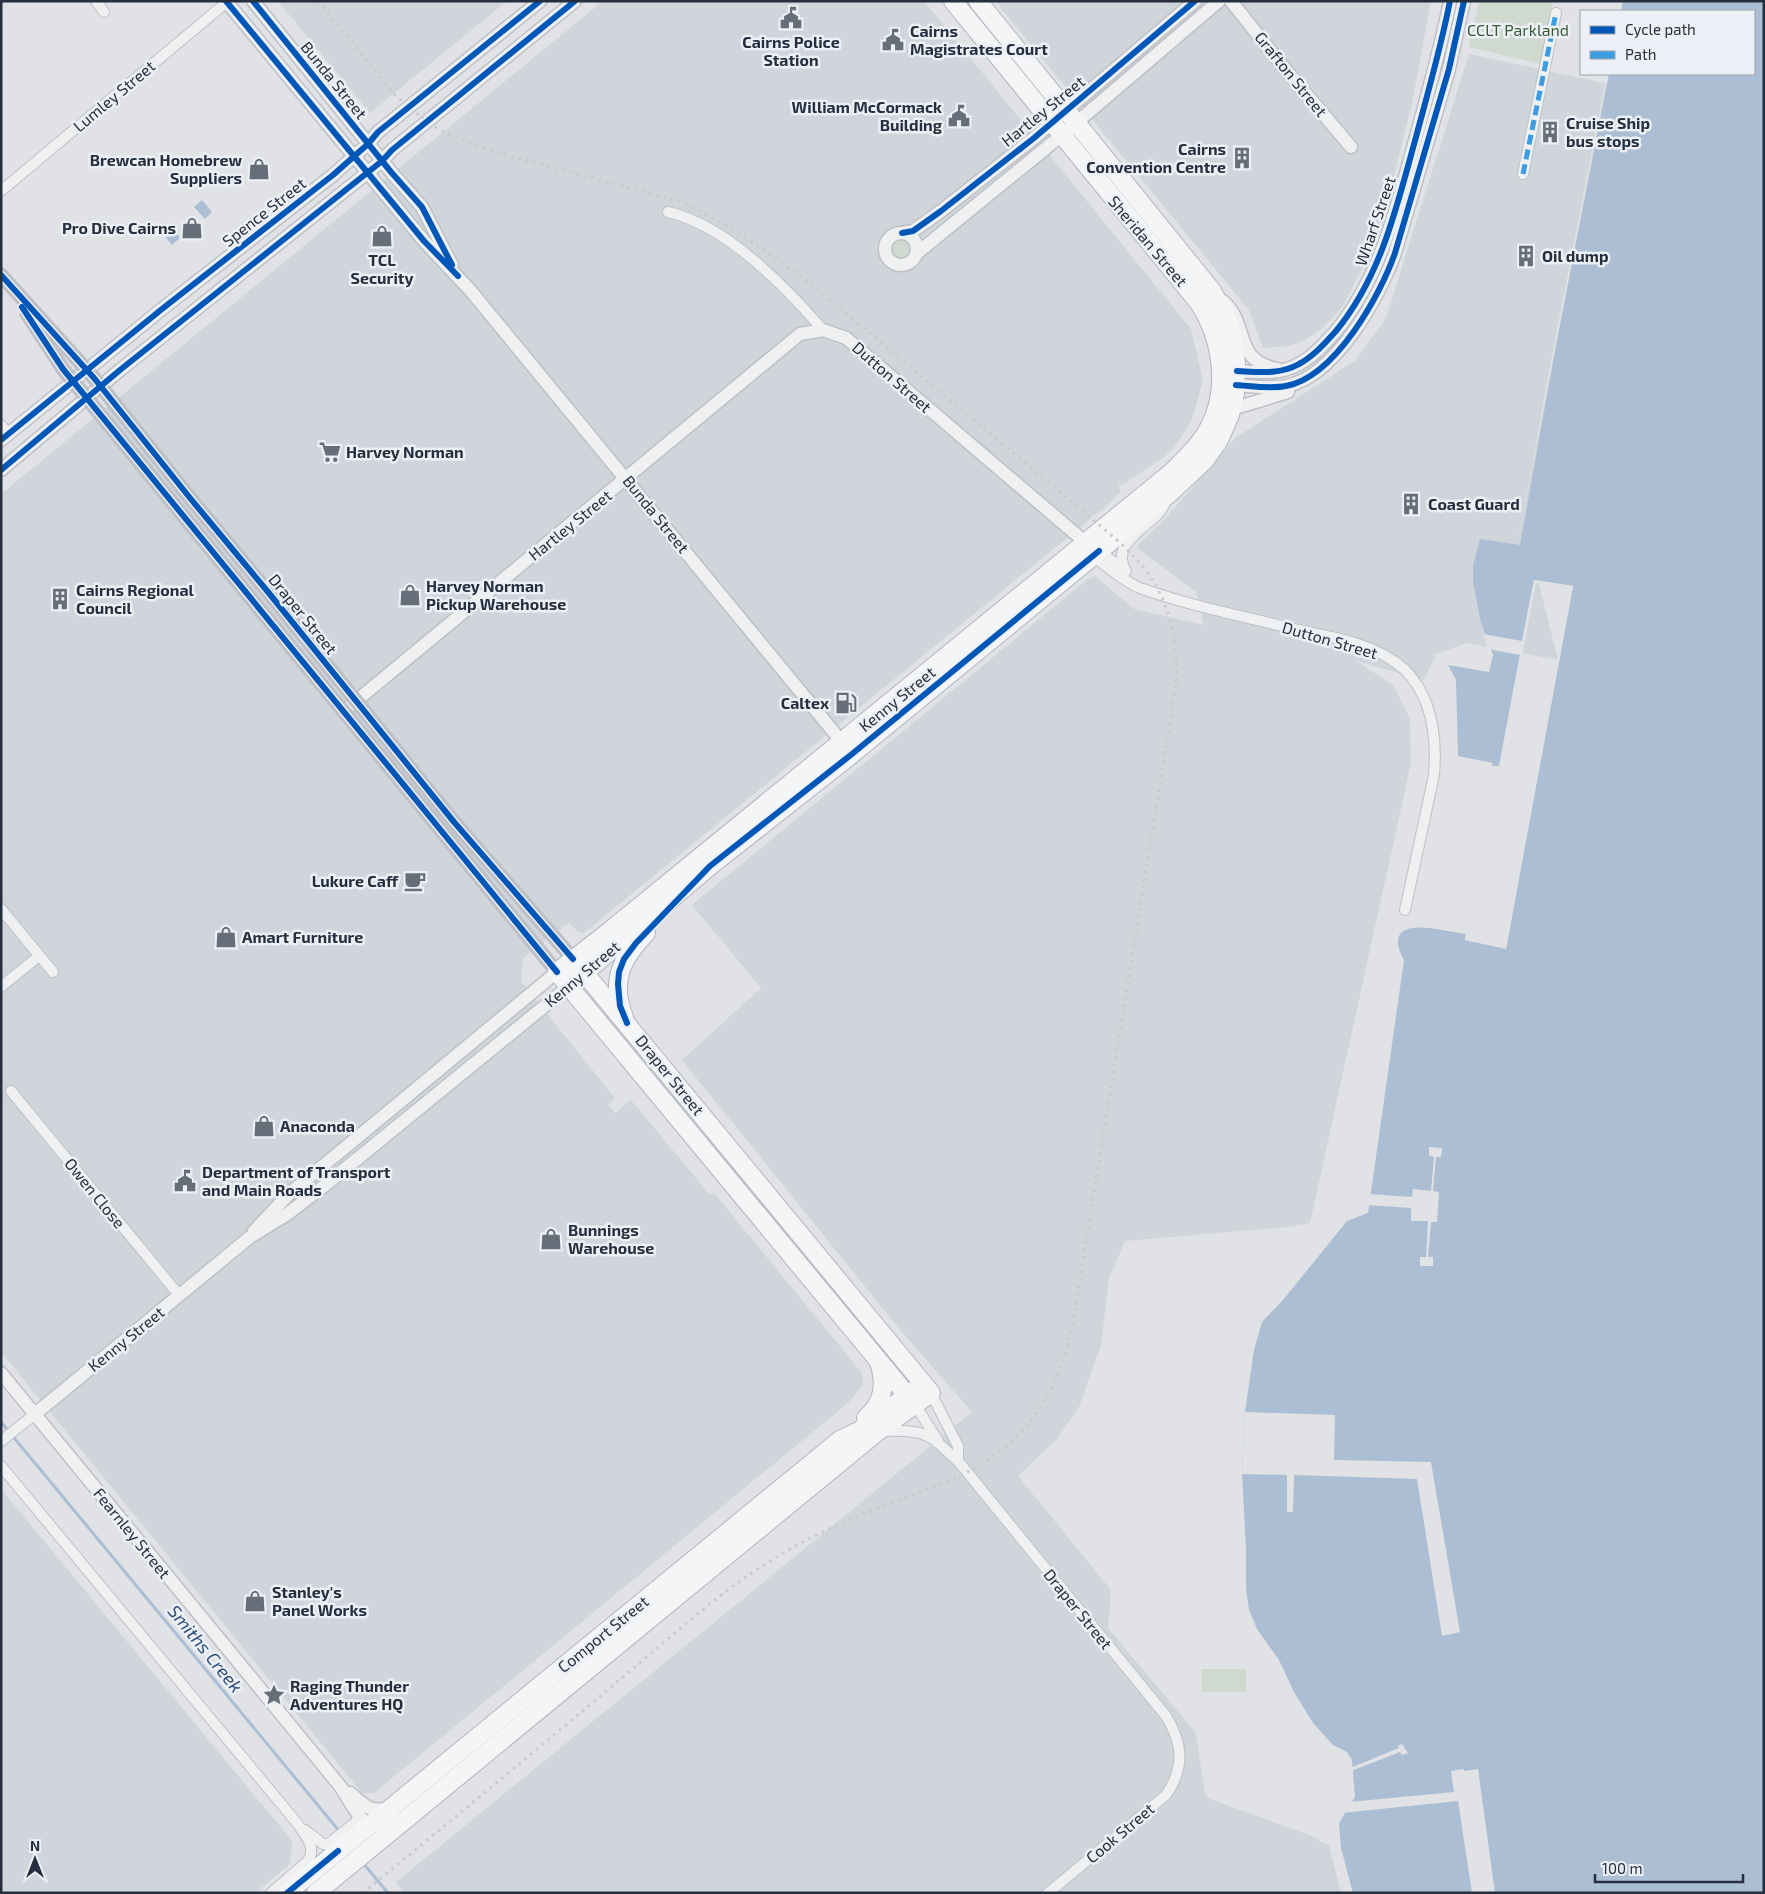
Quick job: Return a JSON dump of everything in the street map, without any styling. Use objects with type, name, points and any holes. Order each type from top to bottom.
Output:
[{"type":"highway","name":"Sheridan Street","points":[[952,1],[1199,303],[1215,336],[1231,378]]},
{"type":"highway","name":"Sheridan Street","points":[[978,1],[1212,291],[1222,308],[1232,334],[1236,352],[1231,378]]},
{"type":"highway","name":"Kenny Street","points":[[557,972],[847,748],[1092,550],[1170,493],[1194,472],[1213,451],[1224,430],[1232,409],[1231,378]]},
{"type":"highway","name":"Kenny Street","points":[[1092,550],[1197,446],[1210,427],[1220,398],[1231,378]]},
{"type":"highway","name":"Kenny Street","points":[[568,987],[847,748]]},
{"type":"highway","points":[[627,1023],[620,1006],[618,984],[619,972],[624,959],[636,943],[710,866]]},
{"type":"highway","name":"Draper Street","points":[[573,959],[928,1389]]},
{"type":"highway","name":"Draper Street","points":[[557,972],[911,1401]]},
{"type":"highway","points":[[840,1440],[877,1407],[883,1389],[879,1362]]},
{"type":"highway","name":"Comport Street","points":[[287,1893],[346,1838],[390,1808],[840,1440],[859,1432],[928,1389]]},
{"type":"highway","name":"Comport Street","points":[[316,1893],[877,1432],[911,1401]]},
{"type":"main road","name":"Draper Street","points":[[1,275],[101,386],[454,822],[573,959]]},
{"type":"main road","name":"Draper Street","points":[[11,287],[63,369],[74,380],[557,972]]},
{"type":"street","points":[[96,1],[104,12]]},
{"type":"street","name":"Bunda Street","points":[[253,1],[368,144],[422,207],[458,276]]},
{"type":"street","name":"Spence Street","points":[[4,433],[87,370],[354,157],[378,132],[540,1]]},
{"type":"street","name":"Spence Street","points":[[1,470],[101,386],[382,161],[392,150],[575,1]]},
{"type":"street","name":"Hartley Street","points":[[1057,129],[912,230],[892,236],[888,240],[885,250],[889,260],[894,263],[904,264],[913,258],[1071,117],[1195,1]]},
{"type":"street","name":"Hartley Street","points":[[1071,117],[1219,1]]},
{"type":"street","name":"Grafton Street","points":[[1232,1],[1285,69],[1351,147]]},
{"type":"street","name":"Wharf Street","points":[[1231,378],[1274,387],[1286,386],[1305,379],[1329,360],[1357,326],[1373,302],[1394,253],[1449,69],[1464,1]]},
{"type":"street","name":"Bunda Street","points":[[226,2],[424,241],[458,276],[847,748]]},
{"type":"street","name":"Lumley Street","points":[[1,190],[226,2]]},
{"type":"street","name":"Wharf Street","points":[[1231,378],[1283,370],[1302,362],[1328,340],[1360,298],[1383,248],[1441,44],[1449,4]]},
{"type":"street","points":[[1523,174],[1556,13]]},
{"type":"street","name":"Dutton Street","points":[[668,212],[701,223],[739,249],[796,299],[823,330],[846,338],[1133,584],[1156,592],[1361,646],[1390,659],[1412,679],[1421,692],[1429,714],[1435,743],[1435,759],[1434,775],[1405,910]]},
{"type":"street","points":[[930,218],[939,223],[953,222]]},
{"type":"street","points":[[902,233],[914,240],[916,254]]},
{"type":"street","points":[[1328,340],[1338,339],[1344,334],[1381,286]]},
{"type":"street","points":[[1212,291],[1233,312],[1244,343],[1251,356],[1268,367],[1283,370]]},
{"type":"street","name":"Hartley Street","points":[[344,711],[800,334],[823,330]]},
{"type":"street","points":[[1262,372],[1294,373],[1319,359],[1329,360]]},
{"type":"street","points":[[1232,409],[1299,388],[1313,379],[1329,360]]},
{"type":"street","points":[[1126,571],[1122,560],[1126,544],[1159,513],[1170,493]]},
{"type":"street","name":"Dutton Street","points":[[1092,550],[1156,592]]},
{"type":"street","points":[[1,909],[53,972]]},
{"type":"street","points":[[1,987],[39,956]]},
{"type":"street","name":"Kenny Street","points":[[250,1237],[289,1194],[557,972]]},
{"type":"street","name":"Kenny Street","points":[[2,1440],[250,1237],[286,1215],[324,1186],[568,987]]},
{"type":"street","name":"Owen Close","points":[[11,1091],[179,1295]]},
{"type":"street","name":"Fearnley Street","points":[[1,1373],[340,1786],[370,1808],[378,1811],[390,1808]]},
{"type":"street","name":"Draper Street","points":[[928,1389],[958,1446],[958,1461]]},
{"type":"street","name":"Draper Street","points":[[911,1401],[944,1450]]},
{"type":"street","name":"Draper Street","points":[[877,1432],[900,1430],[922,1434],[931,1438],[958,1461],[1166,1716],[1175,1731],[1178,1741],[1180,1764]]},
{"type":"street","points":[[1,1466],[297,1823],[310,1844],[310,1858],[271,1893]]},
{"type":"street","name":"Cook Street","points":[[1048,1893],[1166,1795],[1180,1764]]},
{"type":"street","points":[[297,1823],[346,1838],[379,1828],[391,1824],[444,1780],[466,1771]]},
{"type":"street","name":"Fearnley Street","points":[[340,1786],[346,1838]]},
{"type":"shaded area","points":[[278,1],[507,1],[370,113]]},
{"type":"shaded area","points":[[603,1],[924,1],[1191,329],[1203,380],[1192,420],[1175,446],[1164,457],[1122,485],[1118,482],[1120,492],[1111,502],[584,933],[578,932],[569,923],[523,958],[521,981],[615,1098],[608,1105],[615,1113],[631,1100],[710,1195],[714,1193],[862,1373],[863,1384],[848,1403],[374,1793],[362,1793],[1,1352],[1,494]]},
{"type":"shaded area","points":[[995,1],[1431,1],[1412,103],[1388,200],[1353,287],[1340,310],[1324,327],[1306,340],[1289,346],[1263,348],[1249,310]]},
{"type":"shaded area","points":[[1469,54],[1618,86],[1530,548],[1558,660],[1467,643],[1436,654],[1424,680],[1356,661],[1393,685],[1410,719],[1411,763],[1310,1223],[1288,1227],[1125,1241],[1109,1278],[1101,1345],[1079,1407],[1057,1439],[1018,1476],[1111,1590],[1108,1628],[1196,1733],[1205,1794],[1210,1799],[1318,1838],[1319,1841],[1329,1845],[1341,1893],[404,1893],[396,1882],[972,1412],[901,1331],[682,1060],[761,988],[692,905],[1088,579],[1095,576],[1134,609],[1204,625],[1196,592],[1136,547],[1164,520],[1235,438],[1356,360],[1386,318]]},
{"type":"shaded area","points":[[1,1489],[292,1841],[290,1864],[255,1893],[1,1893]]},
{"type":"green space","name":"CCLT Parkland","points":[[1479,1],[1553,1],[1541,64],[1469,47]]},
{"type":"green space","points":[[901,240],[907,243],[910,249],[907,255],[901,258],[895,255],[892,249],[895,243]]},
{"type":"green space","points":[[1201,1669],[1246,1669],[1246,1692],[1202,1692]]},
{"type":"water","points":[[1623,1],[1764,1],[1764,1893],[1353,1893],[1341,1848],[1339,1823],[1355,1797],[1352,1760],[1347,1752],[1333,1745],[1313,1723],[1294,1692],[1279,1660],[1257,1629],[1249,1610],[1246,1588],[1242,1474],[1245,1412],[1254,1350],[1262,1322],[1283,1300],[1347,1221],[1368,1213],[1404,960],[1398,945],[1399,935],[1406,930],[1429,928],[1466,934],[1465,940],[1506,948],[1573,586],[1534,580],[1499,766],[1492,766],[1493,763],[1458,756],[1456,680],[1448,665],[1489,672],[1493,655],[1480,619],[1473,581],[1473,565],[1480,539],[1520,545],[1556,346],[1609,75],[1755,75],[1755,10],[1621,10]]},
{"type":"water","points":[[202,200],[212,212],[205,219],[194,207]]},
{"type":"water","points":[[168,223],[180,238],[172,245],[160,230]]},
{"type":"pier","points":[[1607,75],[1608,75],[1518,541]]},
{"type":"pier","points":[[1534,580],[1573,586],[1506,949],[1465,940],[1466,934],[1425,927],[1426,924],[1467,932],[1469,934],[1468,938],[1504,946],[1570,588],[1536,583],[1501,767],[1499,769],[1520,655],[1488,649],[1483,634],[1522,641]]},
{"type":"pier","points":[[1429,1147],[1442,1148],[1441,1157],[1436,1157],[1433,1191],[1439,1192],[1437,1222],[1431,1222],[1428,1257],[1433,1257],[1433,1266],[1420,1266],[1420,1257],[1426,1257],[1428,1221],[1411,1221],[1411,1208],[1367,1205],[1369,1194],[1412,1197],[1413,1189],[1431,1191],[1434,1157],[1429,1156]]},
{"type":"pier","points":[[1245,1412],[1335,1415],[1334,1460],[1431,1462],[1460,1632],[1442,1636],[1417,1479],[1294,1475],[1293,1512],[1287,1512],[1287,1475],[1242,1474]]},
{"type":"pier","points":[[1402,1744],[1408,1753],[1402,1755],[1400,1752],[1351,1771],[1350,1768],[1399,1748],[1398,1746]]},
{"type":"pier","points":[[1463,1769],[1465,1771],[1478,1769],[1495,1893],[1472,1893],[1458,1801],[1342,1813],[1349,1802],[1454,1792],[1451,1771]]},
{"type":"waterway","name":"Smiths Creek","points":[[1,1422],[340,1832]]},
{"type":"waterway","name":"Smiths Creek","points":[[363,1863],[388,1893]]},
{"type":"railway","points":[[318,1],[396,96],[427,122],[440,130],[470,143],[506,155],[679,201],[742,235],[805,279],[1133,555],[1149,574],[1164,604],[1170,619],[1176,652],[1176,685],[1074,1316],[1059,1369],[1052,1386],[1034,1417],[1009,1444],[995,1455],[963,1474],[818,1534],[789,1549],[742,1580],[688,1622],[363,1893]]},
{"type":"marked path","points":[[1523,174],[1556,13]]},
{"type":"cycle path","points":[[226,1],[424,241],[458,276]]},
{"type":"cycle path","points":[[253,1],[391,172],[422,207],[452,265]]},
{"type":"cycle path","points":[[1,440],[162,309],[333,175],[368,144],[378,132],[540,1]]},
{"type":"cycle path","points":[[1,470],[120,370],[382,161],[392,150],[575,1]]},
{"type":"cycle path","points":[[902,233],[913,231],[941,211],[1034,138],[1195,1]]},
{"type":"cycle path","points":[[1237,371],[1261,372],[1284,370],[1304,361],[1319,349],[1336,331],[1365,287],[1377,263],[1394,214],[1443,35],[1450,1]]},
{"type":"cycle path","points":[[1236,385],[1280,387],[1304,379],[1322,367],[1338,351],[1367,312],[1379,291],[1395,253],[1449,69],[1464,1]]},
{"type":"cycle path","points":[[1,275],[94,378],[454,822],[573,959]]},
{"type":"cycle path","points":[[22,307],[63,369],[557,972]]},
{"type":"cycle path","points":[[627,1023],[620,1006],[618,984],[619,972],[624,959],[636,943],[710,866],[852,754],[1099,551]]},
{"type":"cycle path","points":[[287,1893],[338,1851]]},
{"type":"place","name":"Cairns Police Station","points":[[791,18]]},
{"type":"place","name":"Cairns Magistrates Court","points":[[893,40]]},
{"type":"place","name":"William McCormack Building","points":[[959,116]]},
{"type":"place","name":"Cruise Ship bus stops","points":[[1550,132]]},
{"type":"place","name":"Cairns Convention Centre","points":[[1242,158]]},
{"type":"place","name":"Brewcan Homebrew Suppliers","points":[[259,169]]},
{"type":"place","name":"Pro Dive Cairns","points":[[192,228]]},
{"type":"place","name":"TCL Security","points":[[382,236]]},
{"type":"place","name":"Oil dump","points":[[1526,256]]},
{"type":"place","name":"Harvey Norman","points":[[330,452]]},
{"type":"place","name":"Coast Guard","points":[[1411,504]]},
{"type":"place","name":"Harvey Norman Pickup Warehouse","points":[[410,595]]},
{"type":"place","name":"Cairns Regional Council","points":[[60,599]]},
{"type":"place","name":"Caltex","points":[[846,703]]},
{"type":"place","name":"Lukure Caff","points":[[415,881]]},
{"type":"place","name":"Amart Furniture","points":[[226,937]]},
{"type":"place","name":"Anaconda","points":[[264,1126]]},
{"type":"place","name":"Department of Transport and Main Roads","points":[[185,1181]]},
{"type":"place","name":"Bunnings Warehouse","points":[[551,1239]]},
{"type":"place","name":"Stanley's Panel Works","points":[[255,1601]]},
{"type":"place","name":"Raging Thunder Adventures HQ","points":[[274,1695]]}]
